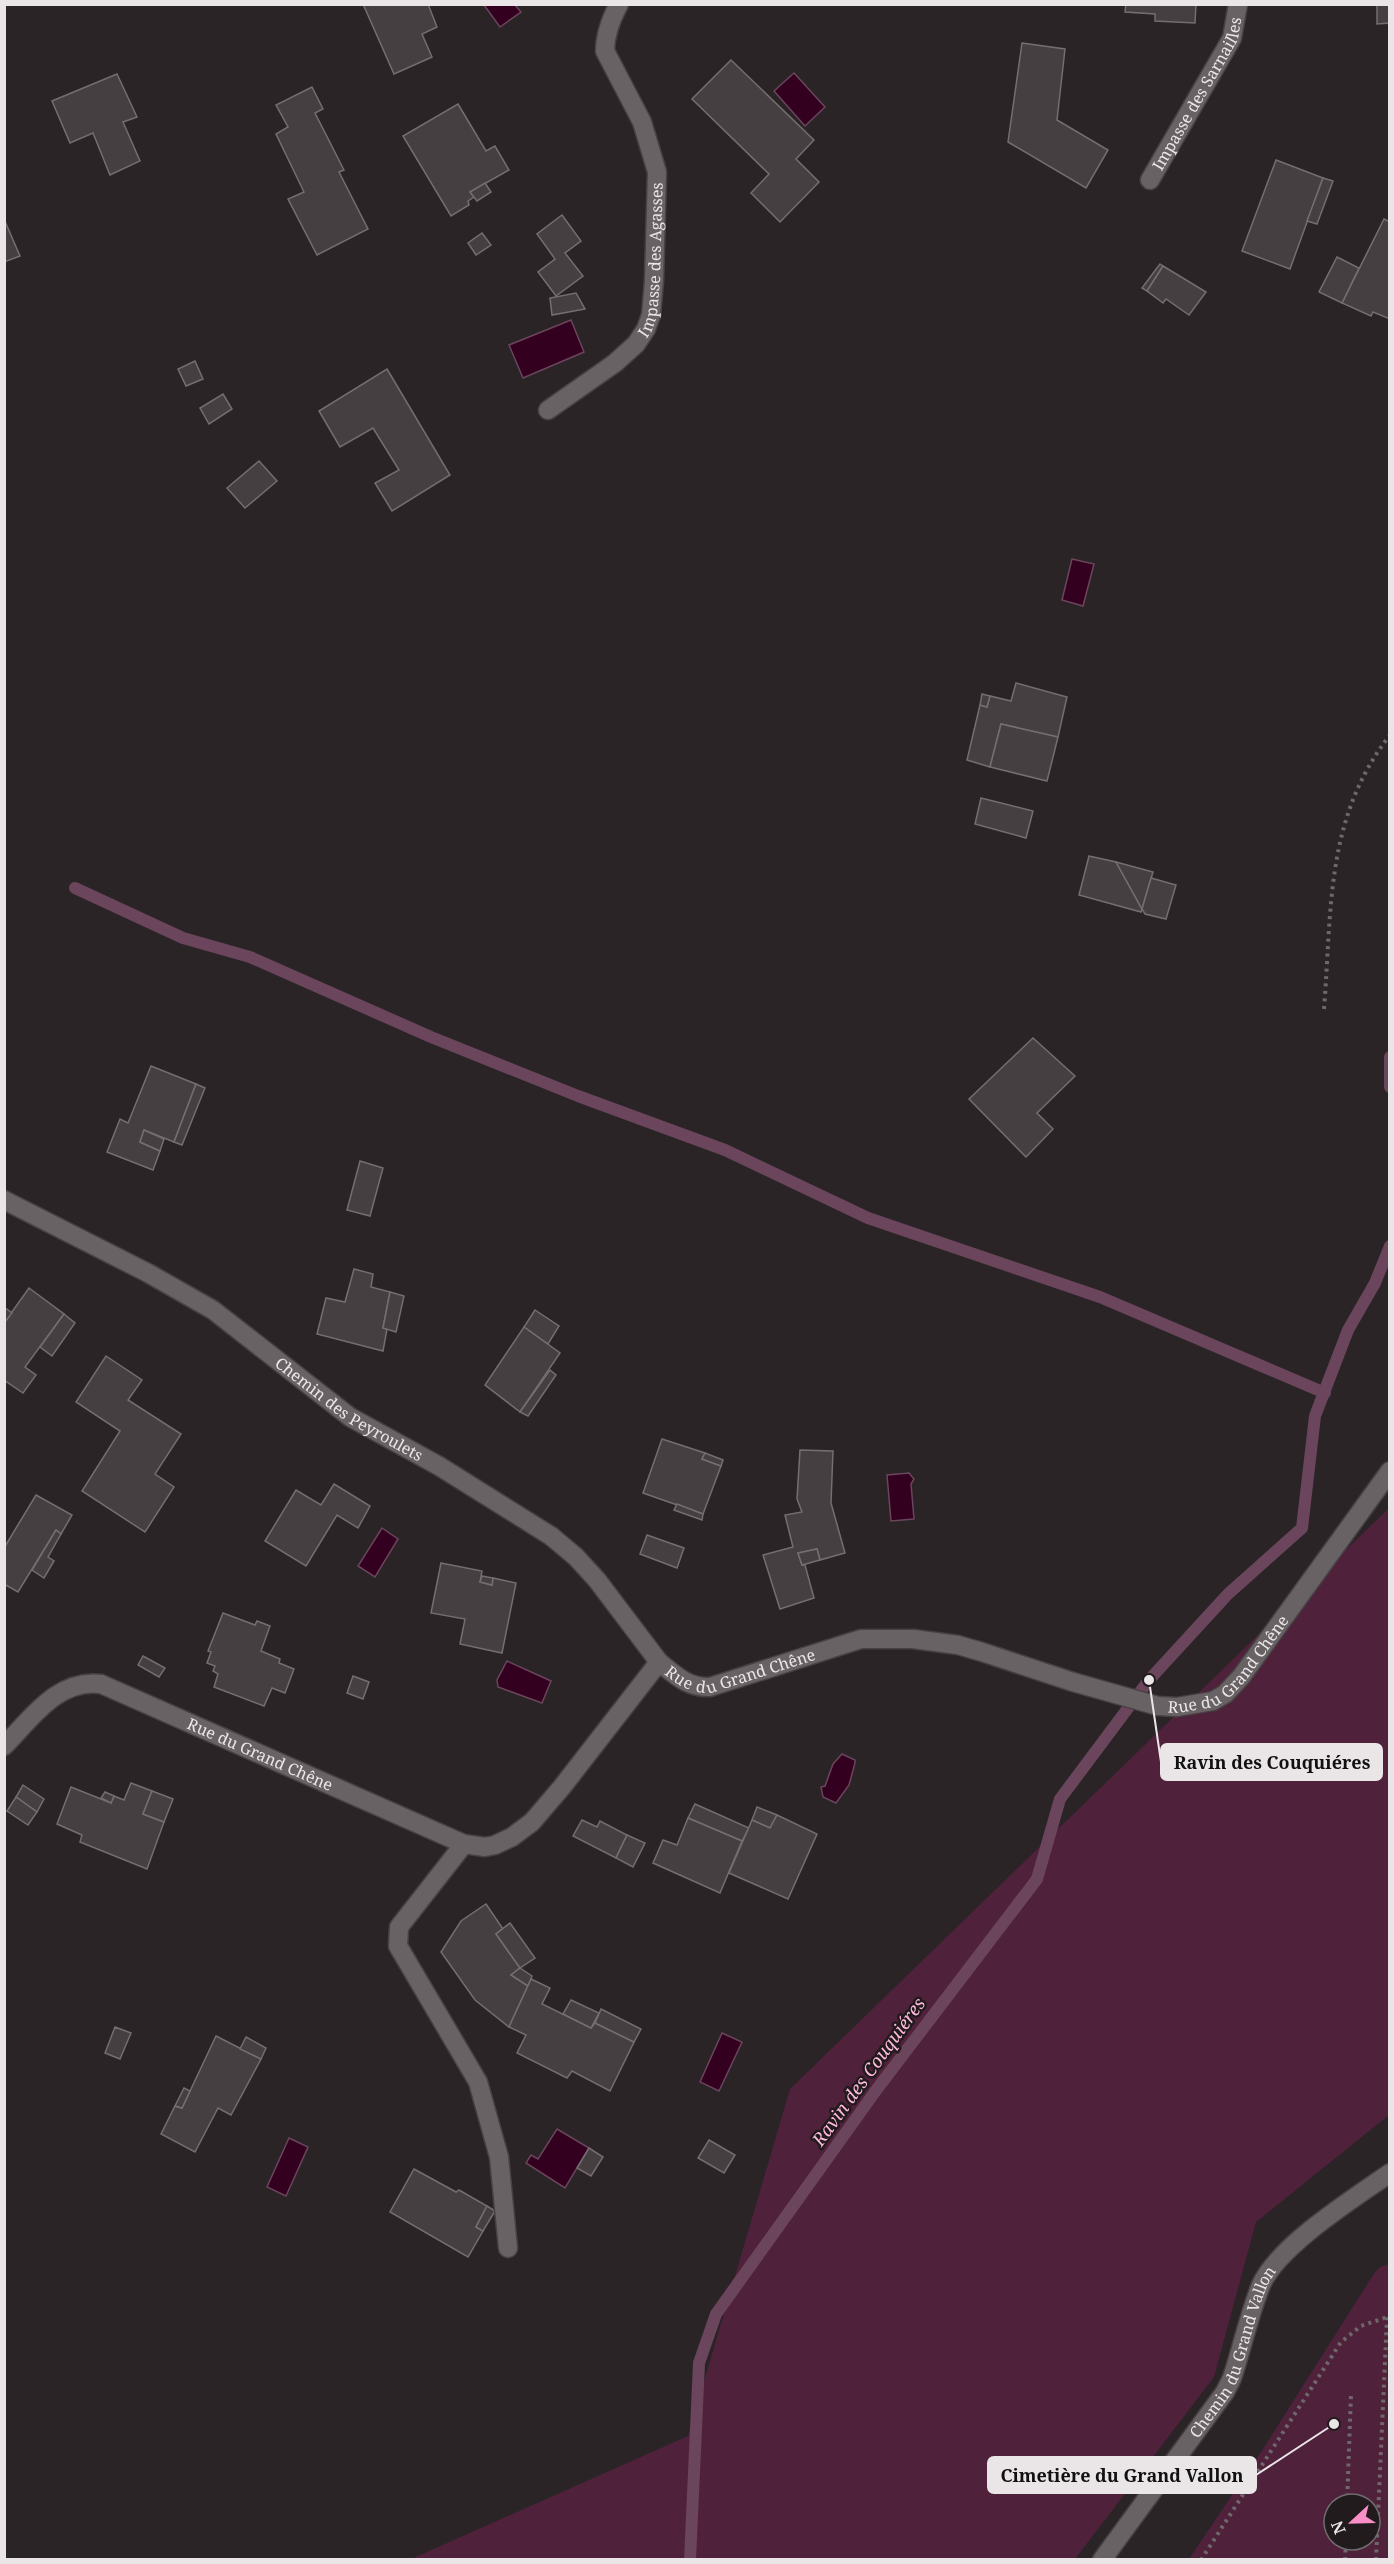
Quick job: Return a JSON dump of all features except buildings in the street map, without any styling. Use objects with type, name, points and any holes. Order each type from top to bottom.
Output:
[{"type":"street","name":"Impasse des Agasses","points":[[548,410],[615,363],[636,344],[646,329],[651,315],[657,172],[642,122],[605,51],[609,27],[619,4]]},
{"type":"street","name":"Impasse des Sarnailles","points":[[1149,180],[1232,38],[1238,4]]},
{"type":"street","name":"Chemin des Peyroulets","points":[[4,1200],[148,1273],[213,1310],[350,1417],[439,1466],[551,1536],[576,1557],[597,1580],[659,1662]]},
{"type":"street","name":"Rue du Grand Chêne","points":[[4,1746],[56,1694],[73,1686],[100,1684],[464,1844],[485,1847],[512,1837],[532,1822],[659,1662],[678,1678],[690,1684],[703,1687],[717,1686],[847,1642],[883,1638],[913,1640],[974,1649],[1145,1704],[1178,1707],[1202,1704],[1225,1694],[1241,1677],[1389,1471]]},
{"type":"street","points":[[464,1844],[399,1927],[398,1946],[478,2082],[500,2157],[508,2248]]},
{"type":"street","name":"Chemin du Grand Vallon","points":[[1102,2559],[1225,2392],[1235,2369],[1261,2285],[1274,2265],[1322,2221],[1389,2173]]},
{"type":"path","points":[[1324,1009],[1333,875],[1341,832],[1351,801],[1371,758],[1389,735]]},
{"type":"path","points":[[1201,2559],[1341,2342],[1361,2326],[1388,2316],[1376,2559]]},
{"type":"path","points":[[1347,2492],[1351,2394]]},
{"type":"shaded area","points":[[484,5],[515,5],[521,12],[500,27]]},
{"type":"shaded area","points":[[794,73],[825,107],[805,126],[774,91]]},
{"type":"shaded area","points":[[571,320],[584,352],[523,378],[509,345]]},
{"type":"shaded area","points":[[1072,559],[1094,564],[1083,606],[1062,600]]},
{"type":"shaded area","points":[[909,1473],[914,1479],[911,1484],[914,1519],[891,1521],[887,1475]]},
{"type":"shaded area","points":[[1389,1508],[1389,2115],[1256,2222],[1214,2377],[1075,2559],[409,2560],[688,2436],[790,2089]]},
{"type":"shaded area","points":[[382,1528],[398,1539],[375,1577],[358,1566]]},
{"type":"shaded area","points":[[507,1661],[551,1681],[542,1703],[498,1687],[497,1680]]},
{"type":"shaded area","points":[[842,1754],[855,1760],[855,1763],[849,1785],[836,1803],[823,1797],[821,1787],[825,1786],[833,1764]]},
{"type":"shaded area","points":[[722,2033],[742,2042],[719,2091],[700,2082]]},
{"type":"shaded area","points":[[557,2129],[589,2148],[565,2188],[526,2163],[531,2155],[538,2159]]},
{"type":"shaded area","points":[[289,2138],[308,2147],[286,2196],[267,2187]]},
{"type":"shaded area","points":[[1389,2264],[1389,2559],[1189,2559],[1263,2449],[1380,2267]]},
{"type":"waterway","points":[[75,888],[183,938],[250,957],[431,1037],[578,1096],[725,1150],[868,1218],[1100,1297],[1325,1393]]},
{"type":"waterway","name":"Ravin des Couquiéres","points":[[1390,1057],[1390,1087]]},
{"type":"waterway","name":"Ravin des Couquiéres","points":[[690,2560],[699,2363],[716,2314],[877,2089],[1037,1879],[1060,1799],[1149,1680],[1228,1594],[1302,1528],[1315,1416],[1348,1330],[1375,1283],[1390,1246]]},
{"type":"place","name":"Ravin des Couquiéres","points":[[1149,1680]]},
{"type":"place","name":"Cimetière du Grand Vallon","points":[[1334,2424]]}]
